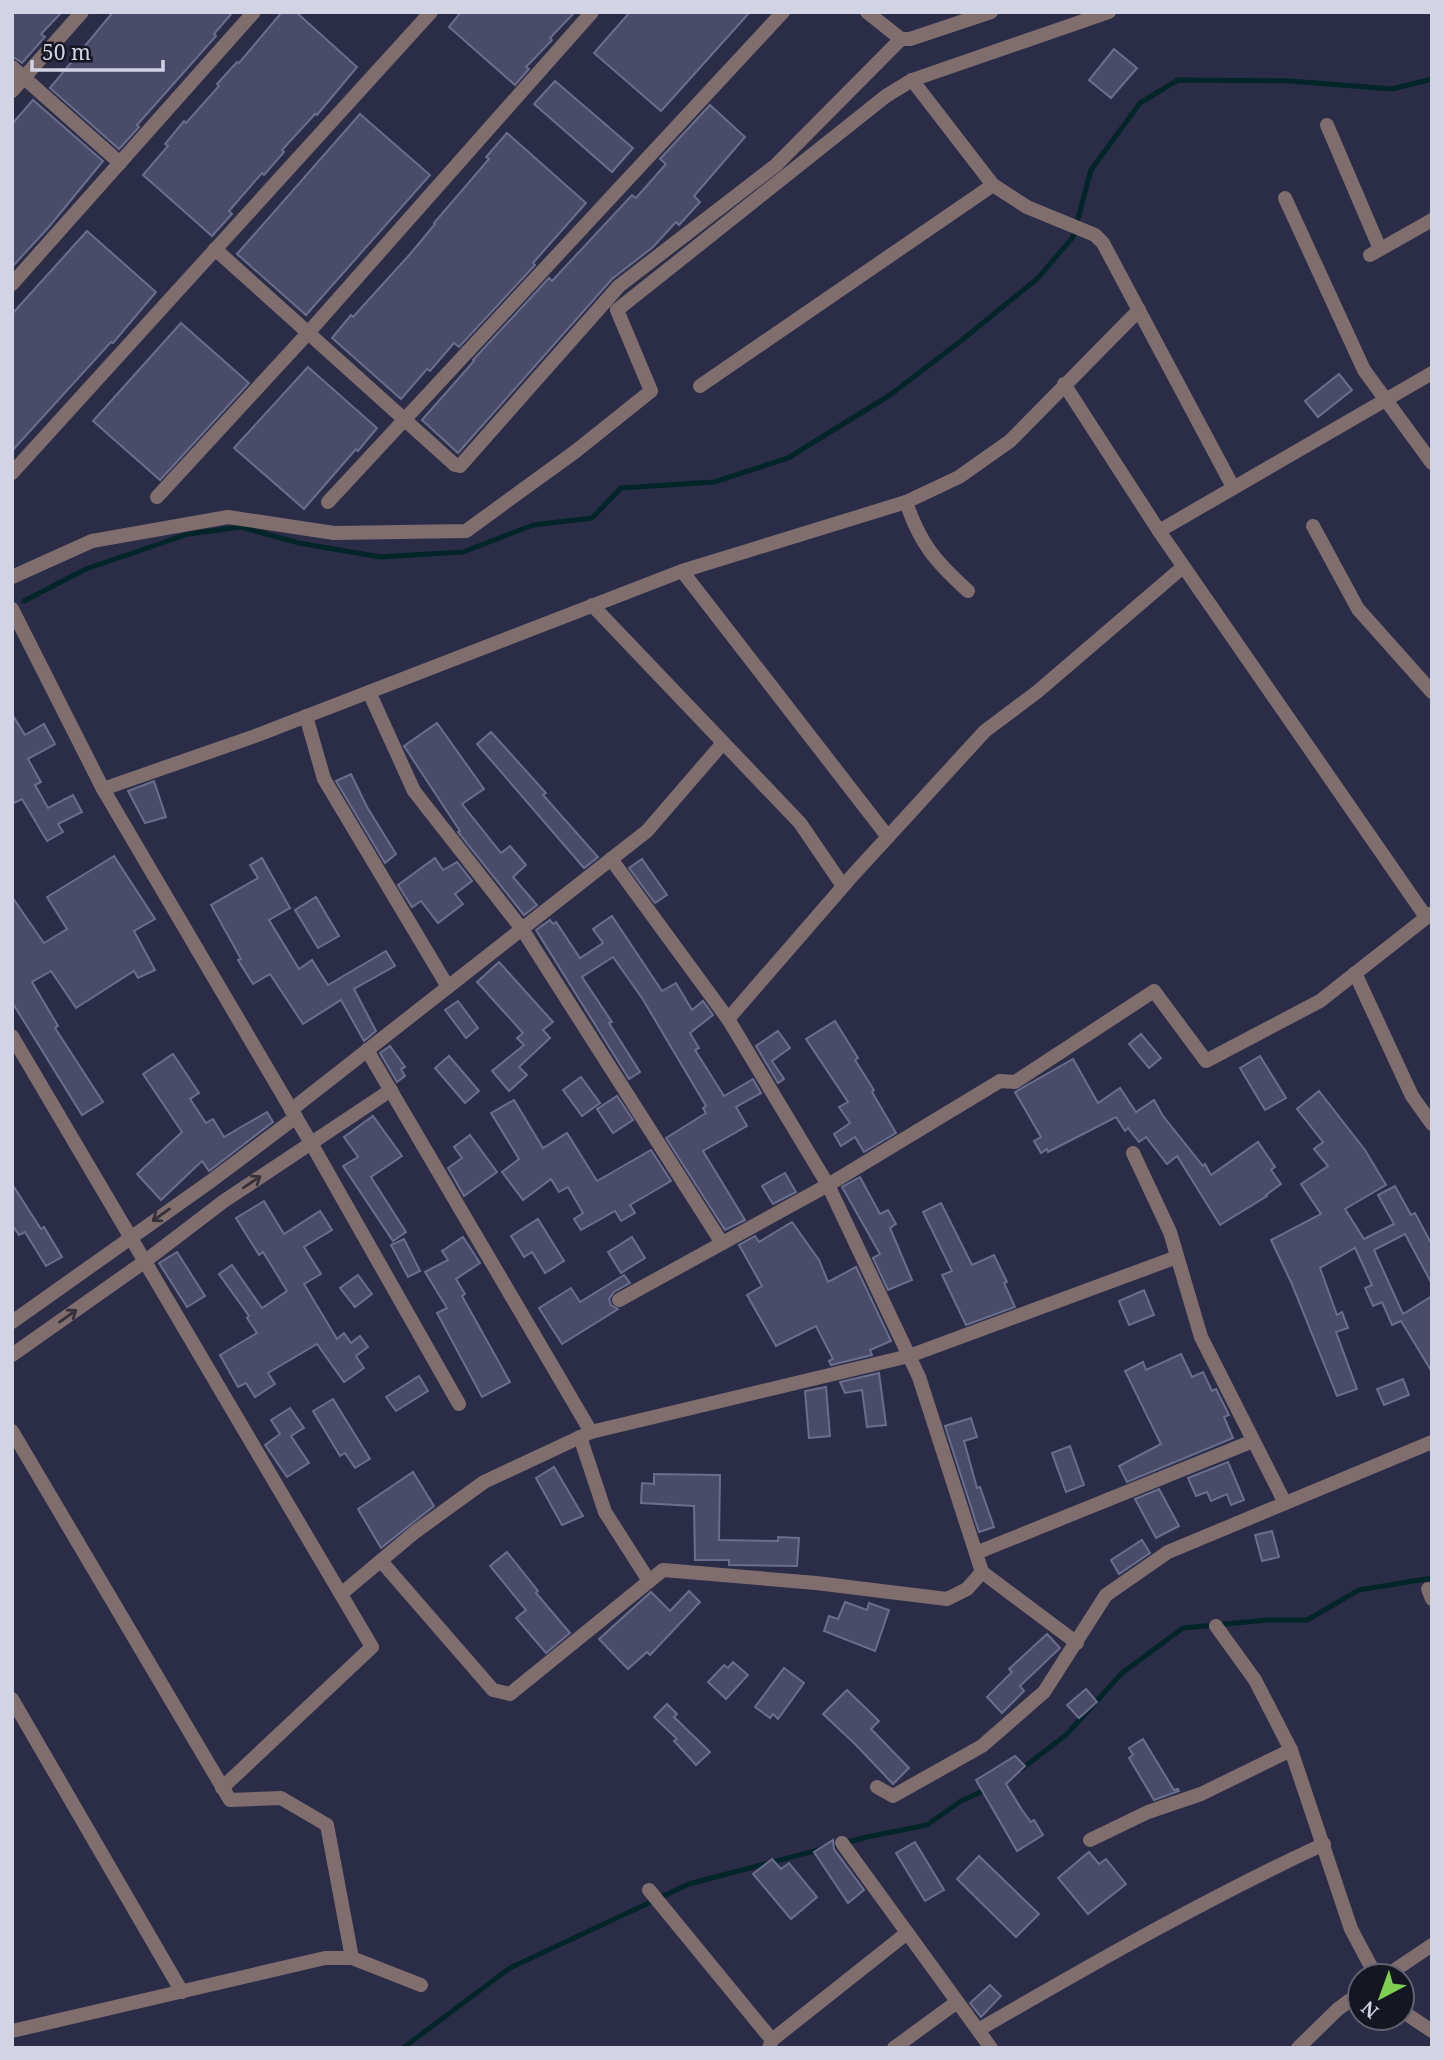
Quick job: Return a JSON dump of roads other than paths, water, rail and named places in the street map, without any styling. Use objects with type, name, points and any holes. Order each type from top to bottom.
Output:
[{"type":"street","points":[[12,91],[82,12]]},
{"type":"street","points":[[12,284],[254,12]]},
{"type":"street","points":[[12,473],[431,12]]},
{"type":"street","points":[[157,497],[308,333],[592,12]]},
{"type":"street","points":[[328,502],[783,12]]},
{"type":"street","points":[[867,12],[901,39],[910,39],[991,12]]},
{"type":"street","points":[[12,577],[92,541],[228,517],[334,533],[466,531],[576,451],[651,391],[617,310],[887,96],[912,80],[1109,12]]},
{"type":"street","points":[[215,249],[455,465],[460,466],[619,286],[776,165],[901,39]]},
{"type":"street","points":[[12,67],[120,163]]},
{"type":"street","points":[[912,80],[993,185],[1027,207],[1096,235],[1103,243],[1233,487]]},
{"type":"street","points":[[1327,125],[1375,252],[1432,220]]},
{"type":"street","points":[[701,386],[993,185]]},
{"type":"street","points":[[1285,198],[1364,370],[1432,463]]},
{"type":"street","points":[[103,789],[306,716],[681,571],[906,502],[959,477],[1010,441],[1139,310]]},
{"type":"street","points":[[1159,531],[1432,373]]},
{"type":"street","points":[[619,1300],[828,1185],[1000,1081],[1015,1082],[1154,991],[1206,1061],[1320,1001],[1429,915],[1183,567],[1064,384]]},
{"type":"street","points":[[906,502],[915,528],[929,551],[968,592]]},
{"type":"street","points":[[1313,526],[1358,609],[1432,692]]},
{"type":"street","points":[[727,1019],[843,886],[985,731],[1037,692],[1183,567]]},
{"type":"street","points":[[681,571],[888,837]]},
{"type":"street","points":[[592,606],[800,823],[843,886]]},
{"type":"street","points":[[12,609],[103,789],[311,1143],[459,1404]]},
{"type":"street","points":[[369,692],[414,791],[522,929],[722,1243]]},
{"type":"street","points":[[306,716],[324,779],[448,986]]},
{"type":"street","points":[[12,1322],[211,1181],[367,1050],[647,831],[723,743]]},
{"type":"street","points":[[611,859],[727,1019],[828,1185],[919,1377],[982,1572],[1077,1643]]},
{"type":"street","points":[[1356,973],[1412,1096],[1432,1124]]},
{"type":"street","points":[[12,1036],[372,1647],[222,1788]]},
{"type":"street","points":[[367,1050],[586,1435],[606,1512],[649,1581]]},
{"type":"street","points":[[12,1356],[224,1201],[391,1090]]},
{"type":"street","points":[[1133,1153],[1170,1232],[1201,1338],[1285,1503]]},
{"type":"street","points":[[341,1594],[415,1532],[484,1482],[586,1435],[909,1356],[1177,1257]]},
{"type":"street","points":[[12,1431],[230,1800],[281,1798],[327,1825],[352,1958]]},
{"type":"street","points":[[976,1553],[1253,1441]]},
{"type":"street","points":[[877,1787],[893,1796],[982,1746],[1044,1692],[1106,1595],[1168,1552],[1432,1442]]},
{"type":"street","points":[[381,1561],[493,1690],[510,1694],[663,1570],[816,1583],[947,1599],[967,1589],[982,1572]]},
{"type":"street","points":[[1216,1626],[1255,1680],[1291,1750],[1351,1929],[1369,1962]]},
{"type":"street","points":[[12,1699],[182,1992]]},
{"type":"street","points":[[1090,1840],[1148,1812],[1201,1794],[1291,1750]]},
{"type":"street","points":[[842,1843],[990,2048]]},
{"type":"street","points":[[978,2030],[1224,1892],[1324,1844]]},
{"type":"street","points":[[649,1890],[770,2044],[906,1933]]},
{"type":"street","points":[[1406,1962],[1432,1945]]},
{"type":"street","points":[[12,2031],[325,1958],[352,1958],[421,1985]]},
{"type":"street","points":[[894,2048],[957,2002]]},
{"type":"street","points":[[1298,2048],[1346,2003]]},
{"type":"street","points":[[1416,2020],[1432,2031]]},
{"type":"waterway","points":[[24,601],[86,569],[188,534],[241,527],[299,543],[380,557],[463,552],[533,525],[592,518],[621,488],[714,482],[788,458],[890,395],[1038,278],[1073,237],[1091,170],[1140,103],[1178,80],[1290,81],[1392,89],[1432,79]]},
{"type":"waterway","points":[[1020,1770],[1066,1735],[1122,1673],[1183,1628],[1267,1620],[1307,1620],[1359,1590],[1432,1578]]},
{"type":"waterway","points":[[403,2048],[510,1968],[689,1884],[867,1837],[927,1825],[961,1801],[988,1789]]}]
